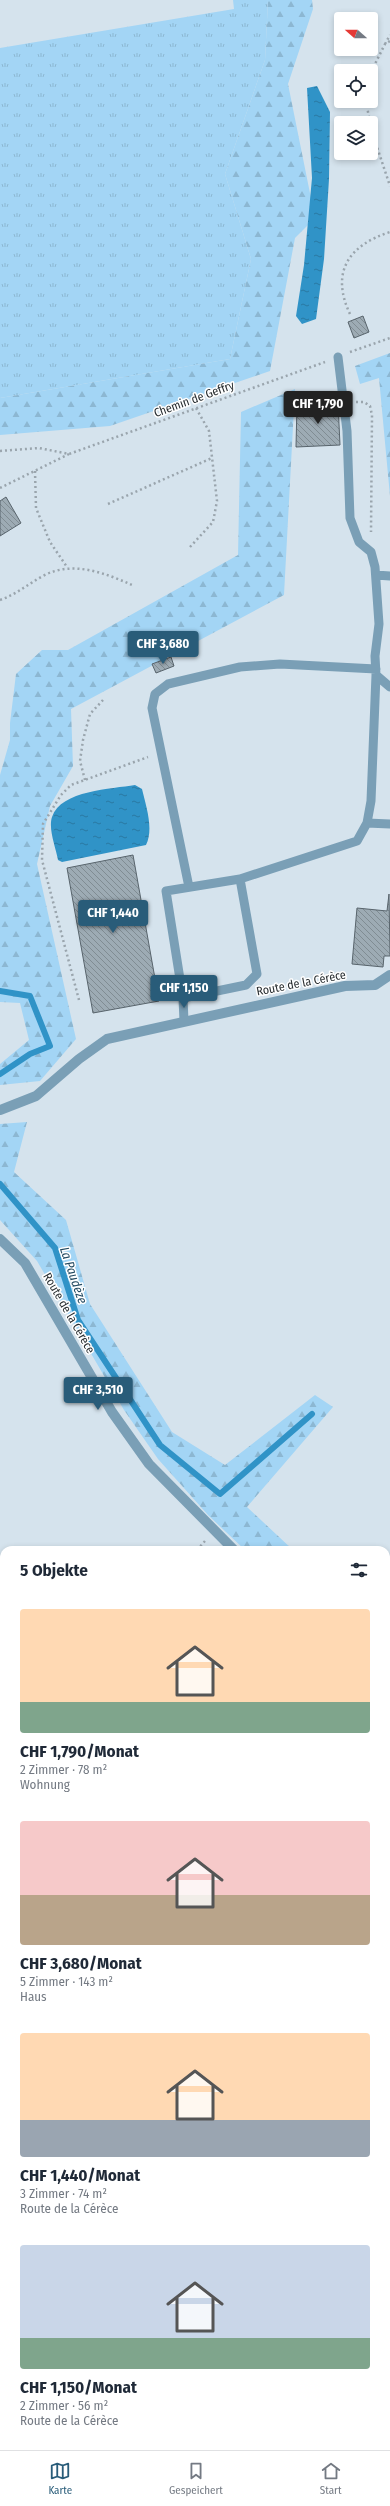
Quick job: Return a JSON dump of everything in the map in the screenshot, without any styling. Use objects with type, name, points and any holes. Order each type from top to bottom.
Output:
[{"type":"street","name":"Route de la Cérèce","points":[[4,1109],[36,1096],[78,1059],[107,1039],[345,986],[375,985],[390,975]]},
{"type":"street","name":"Route de la Cérèce","points":[[0,1238],[25,1264],[112,1412],[149,1464],[230,1546]]},
{"type":"lane","points":[[184,1021],[183,998],[166,891],[240,879],[357,841],[367,823],[371,801],[379,624],[376,575],[370,552],[359,542],[350,518],[347,431],[338,357]]},
{"type":"lane","points":[[376,575],[390,576]]},
{"type":"lane","points":[[190,887],[152,708],[156,694],[168,684],[240,667],[272,665],[376,672],[390,687]]},
{"type":"lane","points":[[367,823],[390,824]]},
{"type":"lane","points":[[183,998],[246,985],[257,974],[240,879]]},
{"type":"path","points":[[375,64],[390,35]]},
{"type":"path","points":[[384,44],[390,41]]},
{"type":"path","points":[[378,150],[390,186]]},
{"type":"path","points":[[350,314],[342,297],[341,284],[351,256],[372,238],[390,232]]},
{"type":"path","name":"Chemin de Geffry","points":[[0,488],[69,454],[390,338]]},
{"type":"path","points":[[344,401],[364,402],[370,406],[372,416],[373,499],[370,552]]},
{"type":"path","points":[[190,547],[213,522],[217,501],[209,431],[196,408]]},
{"type":"path","points":[[0,451],[40,448],[69,454]]},
{"type":"path","points":[[108,504],[212,458]]},
{"type":"path","points":[[35,471],[36,508],[50,542],[67,567]]},
{"type":"path","points":[[0,600],[17,594],[44,575],[67,567],[114,577],[132,585]]},
{"type":"path","points":[[85,780],[80,761],[83,740],[90,714],[103,700]]},
{"type":"path","points":[[79,1000],[42,860],[43,824],[61,795],[71,786],[161,752]]},
{"type":"green space","points":[[233,0],[268,0],[265,60],[225,174],[251,259],[230,359],[0,398],[0,48],[234,9]]},
{"type":"green space","points":[[268,0],[312,0],[313,9],[288,84],[315,218],[295,238],[270,371],[110,426],[0,435],[0,398],[230,359],[251,259],[225,174],[265,60]]},
{"type":"green space","points":[[390,353],[390,496],[379,378],[360,384],[355,366]]},
{"type":"green space","points":[[295,389],[284,595],[71,709],[73,766],[50,806],[37,864],[76,1039],[40,1081],[0,1085],[0,1064],[29,1040],[20,1003],[0,1002],[0,775],[10,740],[10,723],[16,674],[42,650],[68,650],[238,555],[241,412]]},
{"type":"green space","points":[[27,1122],[14,1172],[66,1220],[90,1304],[172,1432],[225,1465],[315,1395],[333,1407],[247,1507],[289,1546],[241,1546],[208,1515],[158,1459],[124,1410],[37,1261],[0,1220],[0,1124]]},
{"type":"water","points":[[317,86],[330,112],[329,179],[324,259],[316,319],[302,324],[296,316],[304,265],[312,178],[307,88]]},
{"type":"water","points":[[135,785],[142,789],[147,810],[149,832],[146,845],[62,862],[58,860],[51,827],[52,817],[57,808],[66,801],[88,792]]},
{"type":"building","points":[[363,316],[369,332],[354,338],[348,322]]},
{"type":"building","points":[[338,403],[340,445],[296,447],[297,404]]},
{"type":"building","points":[[6,497],[21,523],[0,536],[0,501]]},
{"type":"building","points":[[171,657],[174,666],[156,673],[152,664]]},
{"type":"building","points":[[133,855],[159,1001],[93,1013],[67,868]]},
{"type":"building","points":[[389,894],[390,956],[384,956],[383,967],[352,964],[357,908],[387,911]]},
{"type":"waterway","name":"La Paudèze","points":[[0,991],[30,996],[50,1046],[30,1054],[0,1074]]},
{"type":"waterway","points":[[0,1184],[55,1248],[78,1320],[160,1445],[220,1494],[312,1414]]}]
